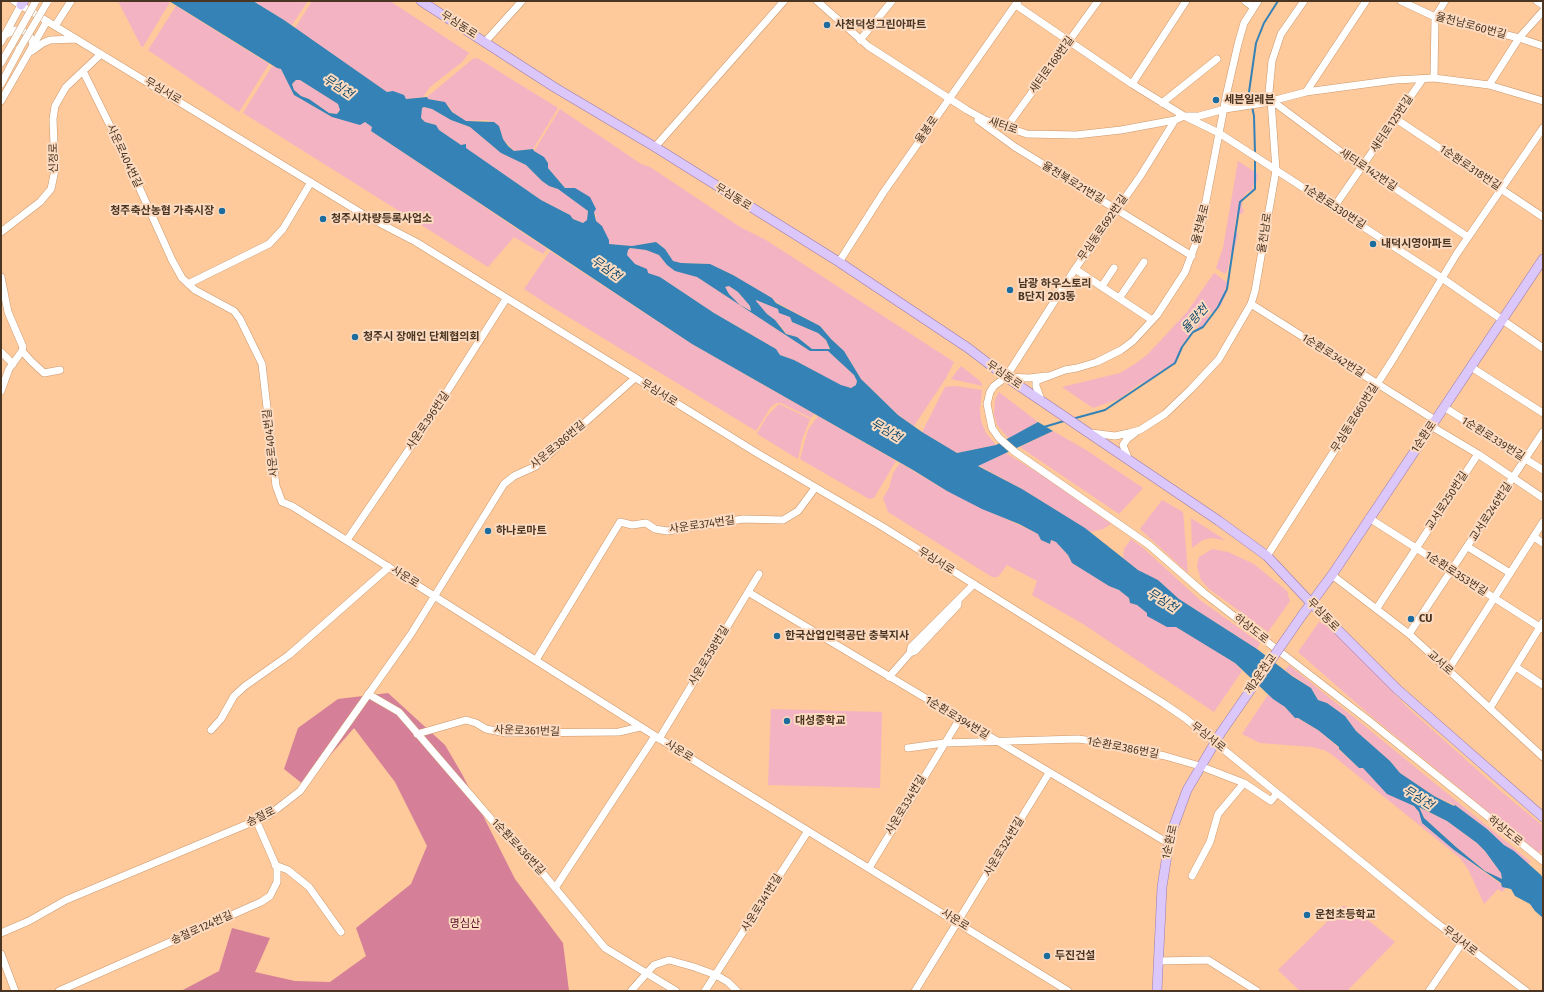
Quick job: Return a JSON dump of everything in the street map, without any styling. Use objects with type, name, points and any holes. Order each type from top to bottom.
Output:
[{"type":"main road","name":"무심동로","points":[[421,1],[554,87],[655,147],[839,262],[968,348],[1006,377],[1128,458],[1266,556],[1397,690],[1543,817]]},
{"type":"main road","name":"1순환로","points":[[1303,614],[1332,575],[1502,320],[1542,265]]},
{"type":"main road","name":"제2운천교","points":[[1217,738],[1303,614]]},
{"type":"main road","name":"1순환로","points":[[1157,991],[1162,887],[1168,843],[1187,790],[1217,738]]},
{"type":"street","points":[[1,63],[36,1]]},
{"type":"street","points":[[1,84],[20,48],[48,1]]},
{"type":"street","points":[[55,26],[71,1]]},
{"type":"street","points":[[485,42],[522,1]]},
{"type":"street","points":[[655,147],[784,1]]},
{"type":"street","name":"새터로","points":[[817,1],[860,40],[959,105],[985,120],[1023,133],[1054,136],[1094,133],[1175,120],[1184,116],[1199,116],[1225,109],[1264,103],[1306,92],[1371,82],[1422,80],[1434,78],[1489,85],[1543,101]]},
{"type":"street","points":[[860,40],[892,1]]},
{"type":"street","name":"새터로168번길","points":[[1006,128],[1098,1]]},
{"type":"street","points":[[1132,84],[1186,1]]},
{"type":"street","points":[[1245,1],[1253,7]]},
{"type":"street","name":"율천북로","points":[[1006,377],[1029,378],[1046,376],[1065,370],[1087,366],[1111,356],[1133,341],[1152,320],[1177,285],[1192,256],[1200,232],[1225,109],[1226,92],[1238,44],[1244,23],[1258,1]]},
{"type":"street","name":"율천남로","points":[[1140,430],[1164,414],[1207,373],[1219,359],[1251,304],[1255,292],[1276,170],[1271,100],[1269,92],[1272,61],[1276,46],[1287,24],[1304,1]]},
{"type":"street","points":[[1306,92],[1366,1]]},
{"type":"street","name":"율천남로60번길","points":[[1401,1],[1435,17],[1519,38],[1543,46]]},
{"type":"street","points":[[1434,78],[1435,17],[1445,1]]},
{"type":"street","points":[[1537,1],[1543,5]]},
{"type":"street","points":[[1,42],[20,2]]},
{"type":"street","name":"무심서로","points":[[20,2],[55,26],[366,216],[416,242],[506,299],[974,584],[1217,738],[1278,793],[1462,943],[1526,991]]},
{"type":"street","name":"1순환로330번길","points":[[1017,3],[1132,84],[1184,116],[1230,140],[1442,278],[1543,348]]},
{"type":"street","name":"율봉로","points":[[839,262],[883,193],[1017,3]]},
{"type":"street","points":[[1489,85],[1519,38],[1543,11]]},
{"type":"street","points":[[1,101],[47,21]]},
{"type":"street","points":[[5,35],[15,30],[22,30],[30,36],[33,45]]},
{"type":"street","points":[[26,57],[35,48],[50,40],[77,39]]},
{"type":"street","points":[[83,71],[101,54]]},
{"type":"street","points":[[1162,102],[1217,59]]},
{"type":"street","name":"신정로","points":[[1,232],[40,202],[51,189],[55,170],[53,119],[55,106],[66,87],[83,71]]},
{"type":"street","name":"사운로404번길","points":[[83,71],[125,156],[172,260],[182,278],[206,298],[234,312],[257,353],[264,374],[276,486],[282,502],[292,506]]},
{"type":"street","name":"새터로125번길","points":[[1334,207],[1422,80]]},
{"type":"street","name":"새터로142번길","points":[[1271,100],[1362,167],[1468,237]]},
{"type":"street","name":"율천북로21번길","points":[[959,105],[1015,147],[1192,256]]},
{"type":"street","name":"1순환로318번길","points":[[1396,119],[1543,217]]},
{"type":"street","name":"무심동로692번길","points":[[1006,377],[1116,209],[1141,175],[1175,120]]},
{"type":"street","name":"무심동로660번길","points":[[1266,556],[1377,383],[1468,237],[1543,128]]},
{"type":"street","points":[[1015,147],[1012,143],[1013,138],[1023,133]]},
{"type":"street","points":[[188,284],[270,244],[282,229],[311,182]]},
{"type":"street","points":[[1120,297],[1144,262]]},
{"type":"street","points":[[1102,286],[1114,268]]},
{"type":"street","points":[[1076,269],[1120,297],[1152,320]]},
{"type":"street","points":[[1,277],[8,312],[21,341],[22,351],[44,373],[60,370]]},
{"type":"street","name":"사운로396번길","points":[[347,540],[427,423],[506,299]]},
{"type":"street","name":"1순환로342번길","points":[[1251,304],[1377,383],[1543,498]]},
{"type":"street","points":[[1,391],[3,381],[22,351]]},
{"type":"street","points":[[1,352],[13,364]]},
{"type":"street","points":[[1471,367],[1543,413]]},
{"type":"street","points":[[1041,400],[1036,386],[1036,381],[1046,376]]},
{"type":"street","name":"하상도로","points":[[1006,377],[994,386],[990,392],[987,404],[992,428],[999,438],[1015,452],[1149,545],[1204,593],[1368,720],[1543,861]]},
{"type":"street","name":"사운로386번길","points":[[436,597],[504,484],[514,476],[536,466],[636,378]]},
{"type":"street","name":"1순환로339번길","points":[[1444,407],[1543,470]]},
{"type":"street","points":[[1088,432],[1115,436],[1140,430]]},
{"type":"street","points":[[1128,458],[1124,451],[1125,442],[1140,430]]},
{"type":"street","name":"교서로246번길","points":[[1408,634],[1452,572],[1543,432]]},
{"type":"street","name":"교서로250번길","points":[[1377,608],[1478,454]]},
{"type":"street","name":"사운로374번길","points":[[536,660],[620,522],[632,525],[646,523],[655,529],[667,531],[743,519],[783,520],[798,511],[815,488]]},
{"type":"street","name":"사운로","points":[[292,506],[657,738],[959,922],[1068,991]]},
{"type":"street","name":"1순환로353번길","points":[[1370,518],[1452,572],[1542,626]]},
{"type":"street","points":[[1448,670],[1493,597],[1543,522]]},
{"type":"street","points":[[1534,537],[1543,543]]},
{"type":"street","name":"교서로246번길","points":[[1468,547],[1510,573]]},
{"type":"street","points":[[211,730],[221,719],[234,696],[245,686],[289,655],[389,567]]},
{"type":"street","name":"사운로358번길","points":[[555,888],[657,738],[759,574]]},
{"type":"street","name":"교서로","points":[[1332,575],[1377,608],[1408,634],[1543,757]]},
{"type":"street","points":[[889,677],[910,652],[911,647],[954,602],[958,601],[974,584]]},
{"type":"street","name":"1순환로394번길","points":[[748,592],[959,720],[1168,843]]},
{"type":"street","name":"송절로","points":[[1,932],[28,921],[66,900],[269,815],[300,791],[436,597]]},
{"type":"street","points":[[1490,708],[1542,626]]},
{"type":"street","points":[[1516,667],[1543,685]]},
{"type":"street","name":"1순환로436번길","points":[[368,694],[399,712],[498,827],[531,859],[605,948],[676,991]]},
{"type":"street","name":"사운로361번길","points":[[417,734],[466,720],[476,723],[486,729],[506,732],[619,732],[640,727]]},
{"type":"street","name":"사운로334번길","points":[[869,868],[959,720]]},
{"type":"street","name":"1순환로386번길","points":[[944,743],[1078,739],[1100,742],[1165,756],[1200,766],[1244,783],[1271,801],[1278,793]]},
{"type":"street","points":[[908,748],[944,743]]},
{"type":"street","name":"사운로324번길","points":[[915,991],[959,922],[1049,773]]},
{"type":"street","points":[[1192,876],[1210,842],[1218,814],[1244,783]]},
{"type":"street","name":"송절로124번길","points":[[59,991],[261,902],[270,896],[275,889],[277,875],[275,865],[256,820]]},
{"type":"street","name":"사운로341번길","points":[[716,975],[808,831]]},
{"type":"street","points":[[275,865],[288,870],[309,887],[341,932]]},
{"type":"street","points":[[1429,991],[1462,943]]},
{"type":"street","points":[[1,954],[15,991]]},
{"type":"street","points":[[631,991],[654,965],[669,960],[716,975],[728,982],[737,991]]},
{"type":"street","points":[[1159,961],[1208,960],[1257,991]]},
{"type":"street","points":[[705,991],[716,975]]},
{"type":"shaded area","points":[[118,1],[170,2],[143,47],[141,46]]},
{"type":"shaded area","points":[[253,1],[308,1],[292,25]]},
{"type":"shaded area","points":[[312,1],[390,1],[469,53],[462,62],[430,87],[423,97],[406,99],[387,92],[295,28]]},
{"type":"shaded area","points":[[176,6],[269,64],[239,112],[148,50]]},
{"type":"shaded area","points":[[474,58],[479,59],[558,108],[533,149],[514,151],[503,139],[499,126],[487,120],[466,121],[452,112],[449,106],[436,100],[428,99],[427,97]]},
{"type":"shaded area","points":[[272,66],[281,69],[294,95],[332,117],[365,122],[372,127],[371,131],[547,249],[543,254],[514,237],[488,267],[243,113]]},
{"type":"shaded area","points":[[296,80],[300,80],[338,104],[340,110],[337,114],[329,113],[309,99],[301,96],[294,90],[292,84]]},
{"type":"shaded area","points":[[424,107],[432,109],[451,120],[470,127],[501,153],[526,165],[542,181],[549,186],[558,189],[588,211],[587,220],[583,223],[573,219],[570,215],[541,200],[439,130],[436,125],[425,122],[421,118],[421,109]]},
{"type":"shaded area","points":[[560,109],[641,164],[650,167],[740,227],[766,240],[954,362],[946,378],[914,426],[898,415],[861,379],[844,351],[820,326],[776,302],[772,298],[733,275],[710,264],[681,263],[673,261],[665,249],[656,242],[632,246],[609,244],[604,230],[596,221],[596,215],[575,188],[565,188],[548,168],[548,163],[534,151]]},
{"type":"shaded area","points":[[1238,161],[1258,174],[1257,181],[1253,188],[1254,185],[1252,186],[1253,190],[1248,191],[1242,199],[1242,208],[1244,210],[1242,214],[1237,214],[1236,217],[1234,237],[1237,232],[1238,235],[1233,254],[1231,252],[1228,269],[1225,274],[1216,268],[1223,248]]},
{"type":"shaded area","points":[[630,248],[646,250],[659,255],[667,265],[697,277],[810,351],[828,351],[854,375],[857,381],[856,385],[851,388],[842,386],[794,360],[780,355],[776,349],[714,313],[660,277],[647,273],[647,269],[635,264],[627,255]]},
{"type":"shaded area","points":[[550,251],[692,344],[814,414],[811,418],[781,403],[776,403],[770,408],[756,431],[547,304],[524,289]]},
{"type":"shaded area","points":[[1214,273],[1228,283],[1228,286],[1224,290],[1227,292],[1221,305],[1215,311],[1209,313],[1208,319],[1201,329],[1198,328],[1199,323],[1181,346],[1182,350],[1175,364],[1160,371],[1150,380],[1139,384],[1119,399],[1093,408],[1062,387],[1120,373],[1135,364],[1148,354],[1187,312]]},
{"type":"shaded area","points":[[729,286],[738,292],[750,306],[751,311],[740,305],[729,294],[724,287]]},
{"type":"shaded area","points":[[756,300],[778,309],[790,317],[792,322],[818,333],[826,340],[829,349],[812,349],[797,337],[787,334],[755,301]]},
{"type":"shaded area","points":[[961,366],[980,381],[983,386],[951,379]]},
{"type":"shaded area","points":[[955,386],[982,390],[980,410],[981,421],[986,433],[996,445],[957,453],[922,432],[945,387]]},
{"type":"shaded area","points":[[999,392],[1038,422],[1009,439],[997,425],[994,414],[995,400]]},
{"type":"shaded area","points":[[779,404],[810,419],[802,440],[798,459],[757,434],[767,416]]},
{"type":"shaded area","points":[[818,416],[896,461],[874,498],[869,499],[800,459],[808,430]]},
{"type":"shaded area","points":[[1053,431],[1086,450],[1143,488],[1119,514],[1020,447]]},
{"type":"shaded area","points":[[1006,453],[1046,478],[1111,524],[1103,529],[1091,532],[1022,489],[978,465]]},
{"type":"shaded area","points":[[900,463],[947,491],[1038,534],[1041,540],[1050,544],[1051,540],[1056,542],[1068,555],[1072,563],[1109,586],[1119,590],[1129,598],[1130,603],[1137,605],[1167,627],[1176,627],[1235,663],[1242,671],[1214,712],[1083,624],[1032,595],[1037,581],[1007,565],[998,577],[992,577],[888,512],[883,498],[889,488],[893,473]]},
{"type":"shaded area","points":[[1162,500],[1183,512],[1188,573],[1140,529]]},
{"type":"shaded area","points":[[1191,518],[1225,540],[1211,538],[1203,540],[1192,548]]},
{"type":"shaded area","points":[[1131,539],[1142,547],[1200,600],[1260,643],[1257,649],[1179,599],[1158,580],[1138,570],[1123,558],[1124,549]]},
{"type":"shaded area","points":[[1212,549],[1228,552],[1254,564],[1287,591],[1290,601],[1268,632],[1209,589],[1201,580],[1197,566],[1199,557]]},
{"type":"shaded area","points":[[1319,622],[1324,624],[1355,652],[1408,708],[1504,794],[1543,826],[1543,848],[1539,853],[1371,716],[1298,652]]},
{"type":"shaded area","points":[[1289,665],[1531,862],[1528,864],[1487,829],[1455,805],[1454,806],[1451,803],[1434,796],[1400,773],[1390,761],[1356,731],[1345,716],[1327,703],[1318,700],[1311,688],[1285,670]]},
{"type":"shaded area","points":[[1268,695],[1285,707],[1295,718],[1318,730],[1359,768],[1363,768],[1403,800],[1414,806],[1419,812],[1422,823],[1454,850],[1506,888],[1502,892],[1498,889],[1484,904],[1468,869],[1460,858],[1331,754],[1324,750],[1312,747],[1260,743],[1242,734]]},
{"type":"shaded area","points":[[771,709],[882,712],[880,788],[768,785]]},
{"type":"shaded area","points":[[1418,807],[1447,821],[1477,843],[1485,851],[1501,873],[1502,880],[1485,871],[1456,847],[1424,818]]},
{"type":"shaded area","points":[[1343,906],[1353,908],[1395,942],[1347,991],[1300,991],[1278,970]]},
{"type":"green space","name":"명심산","points":[[388,693],[445,745],[462,774],[515,879],[563,943],[569,991],[181,991],[219,971],[232,928],[270,938],[255,972],[295,981],[330,982],[366,956],[356,928],[411,884],[427,846],[395,782],[354,728],[304,785],[284,769],[298,728],[338,699]]},
{"type":"water","name":"무심천","points":[[169,1],[253,1],[284,20],[387,92],[393,91],[404,95],[406,99],[427,97],[428,99],[445,102],[452,112],[466,121],[494,122],[499,126],[503,139],[514,151],[533,149],[544,157],[548,163],[548,168],[565,188],[575,188],[590,197],[596,209],[594,212],[596,221],[602,226],[609,240],[609,244],[632,246],[656,242],[665,249],[673,261],[681,263],[710,264],[733,275],[772,298],[776,303],[820,326],[844,351],[861,379],[898,415],[922,432],[957,453],[996,445],[1038,422],[1053,431],[978,466],[1022,489],[1085,528],[1138,570],[1158,580],[1179,599],[1257,649],[1292,676],[1311,688],[1318,700],[1327,703],[1345,716],[1356,731],[1390,761],[1400,773],[1434,796],[1454,806],[1455,805],[1487,829],[1541,875],[1543,879],[1543,918],[1530,904],[1515,896],[1511,889],[1502,887],[1501,883],[1454,850],[1422,823],[1419,812],[1414,806],[1387,794],[1363,768],[1359,768],[1339,749],[1339,747],[1318,730],[1298,718],[1295,718],[1285,707],[1273,699],[1235,663],[1176,627],[1167,627],[1147,616],[1147,613],[1137,605],[1130,603],[1129,598],[1119,590],[1109,586],[1072,563],[1068,555],[1056,542],[1051,540],[1050,544],[1041,540],[1038,534],[1019,524],[982,509],[947,491],[913,470],[692,344],[371,131],[372,127],[365,122],[360,125],[332,117],[294,95],[281,69],[277,68]],"holes":[[[296,80],[300,80],[338,104],[340,110],[337,114],[329,113],[309,99],[301,96],[294,90],[292,84]],[[424,107],[432,109],[451,120],[470,127],[501,153],[526,165],[542,181],[549,186],[558,189],[588,211],[587,220],[583,223],[573,219],[570,215],[541,200],[466,148],[466,144],[461,145],[439,130],[436,125],[425,122],[421,118],[422,108]],[[630,248],[646,250],[659,255],[667,265],[675,271],[697,277],[810,351],[828,351],[854,375],[857,381],[856,385],[851,388],[841,385],[794,360],[780,355],[776,349],[714,313],[660,277],[648,273],[647,269],[635,264],[627,255]],[[729,286],[738,292],[750,306],[751,311],[740,305],[729,294],[725,287]],[[756,300],[778,309],[779,313],[790,317],[792,322],[818,333],[826,340],[830,349],[812,349],[797,337],[786,334],[775,320],[767,314]],[[1419,807],[1447,821],[1477,843],[1485,851],[1501,873],[1502,879],[1485,871],[1424,818]]]},
{"type":"waterway","name":"율량천","points":[[1255,153],[1254,116],[1249,92],[1256,43],[1264,23],[1278,1]]},
{"type":"waterway","name":"율량천","points":[[1072,419],[1105,410],[1175,363],[1182,347],[1193,332],[1203,327],[1218,307],[1227,289],[1240,202],[1255,189],[1255,160]]},
{"type":"waterway","name":"율량천","points":[[1044,427],[1064,421]]},
{"type":"place","name":"사천덕성그린아파트","points":[[827,25]]},
{"type":"place","name":"세븐일레븐","points":[[1216,100]]},
{"type":"place","name":"청주축산농협 가축시장","points":[[222,211]]},
{"type":"place","name":"청주시차량등록사업소","points":[[323,219]]},
{"type":"place","name":"내덕시영아파트","points":[[1373,244]]},
{"type":"place","name":"남광 하우스토리 B단지 203동","points":[[1010,290]]},
{"type":"place","name":"청주시 장애인 단체협의회","points":[[355,337]]},
{"type":"place","name":"하나로마트","points":[[488,531]]},
{"type":"place","name":"CU","points":[[1411,619]]},
{"type":"place","name":"한국산업인력공단 충북지사","points":[[777,636]]},
{"type":"place","name":"대성중학교","points":[[787,721]]},
{"type":"place","name":"운천초등학교","points":[[1307,915]]},
{"type":"place","name":"두진건설","points":[[1047,956]]}]
